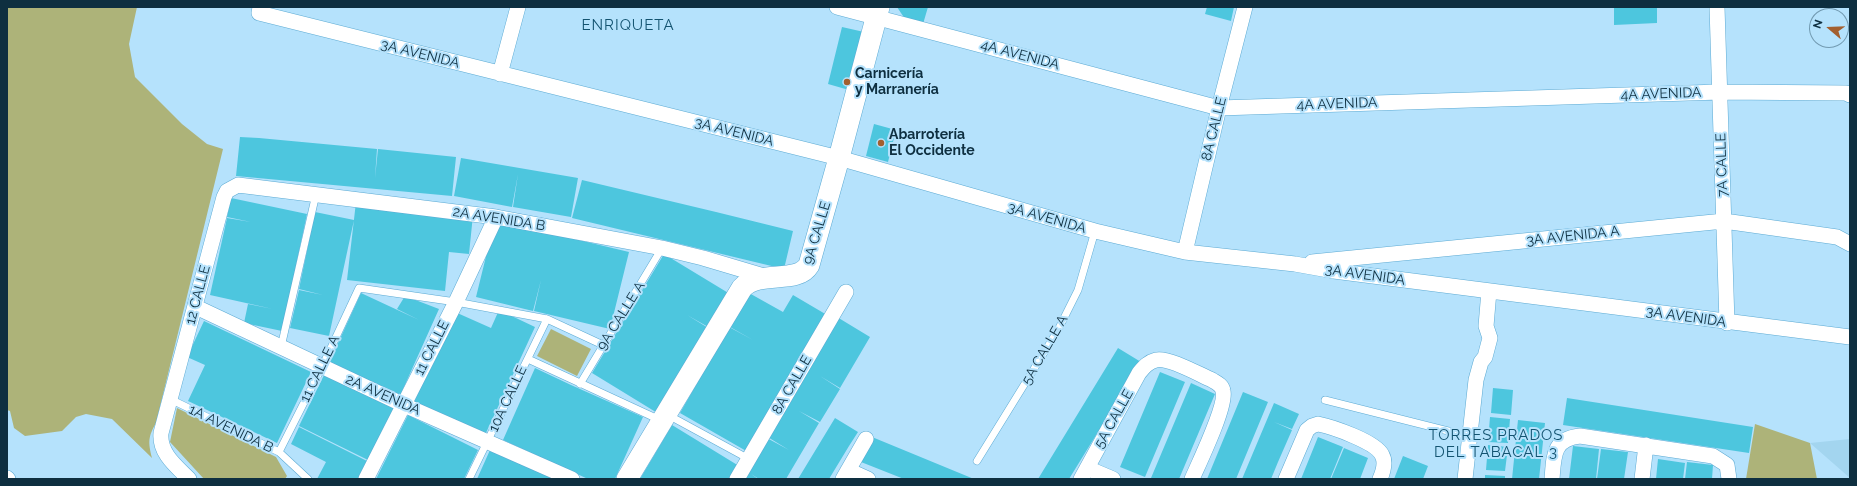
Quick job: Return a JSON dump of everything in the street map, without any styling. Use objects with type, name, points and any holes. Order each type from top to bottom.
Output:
[{"type":"main road","name":"9A CALLE","points":[[627,479],[742,288],[752,280],[800,274],[808,268],[839,158],[877,12]]},
{"type":"street","points":[[500,74],[518,7]]},
{"type":"street","name":"4A AVENIDA","points":[[837,7],[877,12],[1219,108],[1720,92],[1846,93],[1850,95]]},
{"type":"street","name":"8A CALLE","points":[[1185,252],[1219,108],[1245,7]]},
{"type":"street","name":"7A CALLE","points":[[1717,7],[1727,323]]},
{"type":"street","name":"3A AVENIDA","points":[[260,10],[500,74],[839,158],[1095,232],[1185,252],[1295,264],[1334,272],[1727,323],[1850,337]]},
{"type":"street","name":"2A AVENIDA B","points":[[227,191],[233,187],[242,185],[496,217],[662,248],[704,258],[768,277]]},
{"type":"street","name":"12 CALLE","points":[[189,479],[166,454],[162,445],[161,432],[196,307],[220,208],[227,191]]},
{"type":"street","name":"11 CALLE","points":[[366,479],[456,302],[496,217]]},
{"type":"street","name":"3A AVENIDA A","points":[[1295,264],[1724,221],[1837,237],[1850,244]]},
{"type":"street","points":[[1465,479],[1468,436],[1476,380],[1481,362],[1478,347],[1480,339],[1486,328],[1489,291]]},
{"type":"street","name":"8A CALLE","points":[[737,479],[846,292]]},
{"type":"street","name":"2A AVENIDA","points":[[196,307],[404,405],[572,479]]},
{"type":"street","name":"5A CALLE","points":[[1084,474],[1144,366],[1157,360],[1166,360],[1212,380],[1219,384],[1223,390],[1222,405],[1192,479]]},
{"type":"street","points":[[1286,479],[1304,436],[1312,426],[1318,424],[1378,449],[1383,456],[1384,464],[1380,479]]},
{"type":"street","points":[[1552,479],[1555,452],[1560,444],[1568,437],[1580,436],[1713,456],[1727,465],[1729,479]]},
{"type":"street","points":[[866,438],[845,475],[868,479]]},
{"type":"street","points":[[1642,479],[1646,445]]},
{"type":"street","points":[[1084,474],[1114,479]]},
{"type":"lane","points":[[281,347],[316,194]]},
{"type":"lane","name":"5A CALLE A","points":[[977,461],[1058,330],[1078,290],[1095,232]]},
{"type":"lane","name":"9A CALLE A","points":[[580,384],[662,248]]},
{"type":"lane","name":"11 CALLE A","points":[[278,452],[322,367],[360,288],[456,302]]},
{"type":"lane","points":[[456,302],[547,319],[603,345]]},
{"type":"lane","name":"10A CALLE","points":[[469,479],[547,319]]},
{"type":"lane","points":[[528,359],[580,384],[664,418],[749,459]]},
{"type":"lane","name":"1A AVENIDA B","points":[[170,399],[278,452],[308,479]]},
{"type":"lane","points":[[1325,400],[1468,436]]},
{"type":"shaded area","points":[[1850,439],[1850,478],[1810,443]]},
{"type":"green space","points":[[7,7],[137,7],[129,44],[135,77],[182,124],[207,144],[223,149],[156,423],[150,436],[149,444],[152,458],[112,419],[86,414],[76,417],[62,431],[25,436],[14,428],[10,411],[7,410]]},
{"type":"green space","points":[[551,329],[591,349],[577,376],[537,356]]},
{"type":"green space","points":[[177,408],[276,457],[287,476],[285,479],[204,479],[170,442]]},
{"type":"green space","points":[[1755,424],[1810,443],[1817,479],[1746,479]]},
{"type":"building","points":[[897,7],[928,7],[923,24],[905,19]]},
{"type":"building","points":[[1207,7],[1234,7],[1231,21],[1205,14]]},
{"type":"building","points":[[1614,7],[1657,7],[1657,23],[1614,25]]},
{"type":"building","points":[[842,27],[864,32],[849,90],[828,84]]},
{"type":"building","name":"Abarrotería El Occidente","points":[[874,124],[896,130],[888,162],[866,156]]},
{"type":"building","points":[[240,137],[377,149],[375,178],[378,149],[456,157],[452,196],[236,176]]},
{"type":"building","points":[[461,158],[578,178],[571,217],[513,207],[518,174],[512,207],[454,196]]},
{"type":"building","points":[[582,180],[793,231],[784,269],[572,218]]},
{"type":"building","points":[[231,198],[307,214],[282,331],[244,323],[248,304],[273,309],[210,295],[227,218],[251,222],[227,217]]},
{"type":"building","points":[[356,202],[473,215],[469,254],[449,252],[445,291],[347,280]]},
{"type":"building","points":[[315,212],[354,220],[329,336],[290,328],[299,290],[323,295],[299,289]]},
{"type":"building","points":[[495,220],[629,252],[610,329],[534,311],[541,280],[533,311],[476,297]]},
{"type":"building","points":[[664,254],[730,294],[710,328],[687,315],[710,329],[659,414],[592,373]]},
{"type":"building","points":[[361,293],[419,320],[397,309],[405,296],[439,309],[399,398],[328,365]]},
{"type":"building","points":[[749,293],[783,312],[793,295],[827,315],[748,452],[680,413],[729,327],[753,340],[730,327]]},
{"type":"building","points":[[499,310],[535,327],[485,435],[414,402],[455,312],[491,328]]},
{"type":"building","points":[[837,317],[870,337],[840,388],[820,376],[840,389],[820,422],[799,411],[819,423],[786,479],[759,479],[751,474],[758,479],[740,479],[765,437],[789,450],[766,436]]},
{"type":"building","points":[[204,321],[311,372],[277,443],[188,401],[205,365],[187,357]]},
{"type":"building","points":[[1118,348],[1141,362],[1069,479],[1038,479]]},
{"type":"building","points":[[535,368],[643,417],[615,479],[588,479],[503,440]]},
{"type":"building","points":[[1160,372],[1185,382],[1145,477],[1120,467]]},
{"type":"building","points":[[325,373],[396,408],[370,461],[299,426]]},
{"type":"building","points":[[1191,383],[1215,394],[1179,479],[1153,479],[1151,478]]},
{"type":"building","points":[[1493,388],[1513,390],[1511,415],[1491,413]]},
{"type":"building","points":[[1243,392],[1268,402],[1236,479],[1207,479]]},
{"type":"building","points":[[1567,398],[1753,427],[1749,453],[1563,425]]},
{"type":"building","points":[[1274,403],[1299,414],[1292,429],[1274,422],[1292,430],[1271,479],[1242,479]]},
{"type":"building","points":[[408,415],[478,450],[464,479],[376,479]]},
{"type":"building","points":[[1490,417],[1510,419],[1508,443],[1488,442]]},
{"type":"building","points":[[835,418],[858,432],[829,479],[798,479]]},
{"type":"building","points":[[1518,420],[1545,423],[1539,479],[1512,479]]},
{"type":"building","points":[[672,425],[739,466],[731,479],[640,479]]},
{"type":"building","points":[[299,427],[369,462],[361,479],[317,479],[326,462],[291,444]]},
{"type":"building","points":[[872,437],[974,479],[904,479],[861,462]]},
{"type":"building","points":[[1318,437],[1343,447],[1330,479],[1301,479]]},
{"type":"building","points":[[1488,445],[1508,447],[1505,471],[1486,470]]},
{"type":"building","points":[[1573,446],[1599,449],[1596,479],[1569,479]]},
{"type":"building","points":[[1344,448],[1368,458],[1360,479],[1331,479]]},
{"type":"building","points":[[1601,449],[1628,452],[1624,479],[1597,479]]},
{"type":"building","points":[[490,450],[554,479],[477,479]]},
{"type":"building","points":[[1403,456],[1428,466],[1423,479],[1394,479]]},
{"type":"building","points":[[1658,459],[1685,463],[1683,479],[1656,479]]},
{"type":"building","points":[[1687,462],[1713,465],[1712,479],[1685,479]]},
{"type":"building","points":[[1485,475],[1505,476],[1505,479],[1485,479]]},
{"type":"place","name":"Carnicería y Marranería","points":[[847,82]]},
{"type":"place","name":"Abarrotería El Occidente","points":[[881,143]]},
{"type":"district","name":"ENRIQUETA","points":[[628,25]]},
{"type":"district","name":"TORRES PRADOS DEL TABACAL 3","points":[[1496,444]]}]
